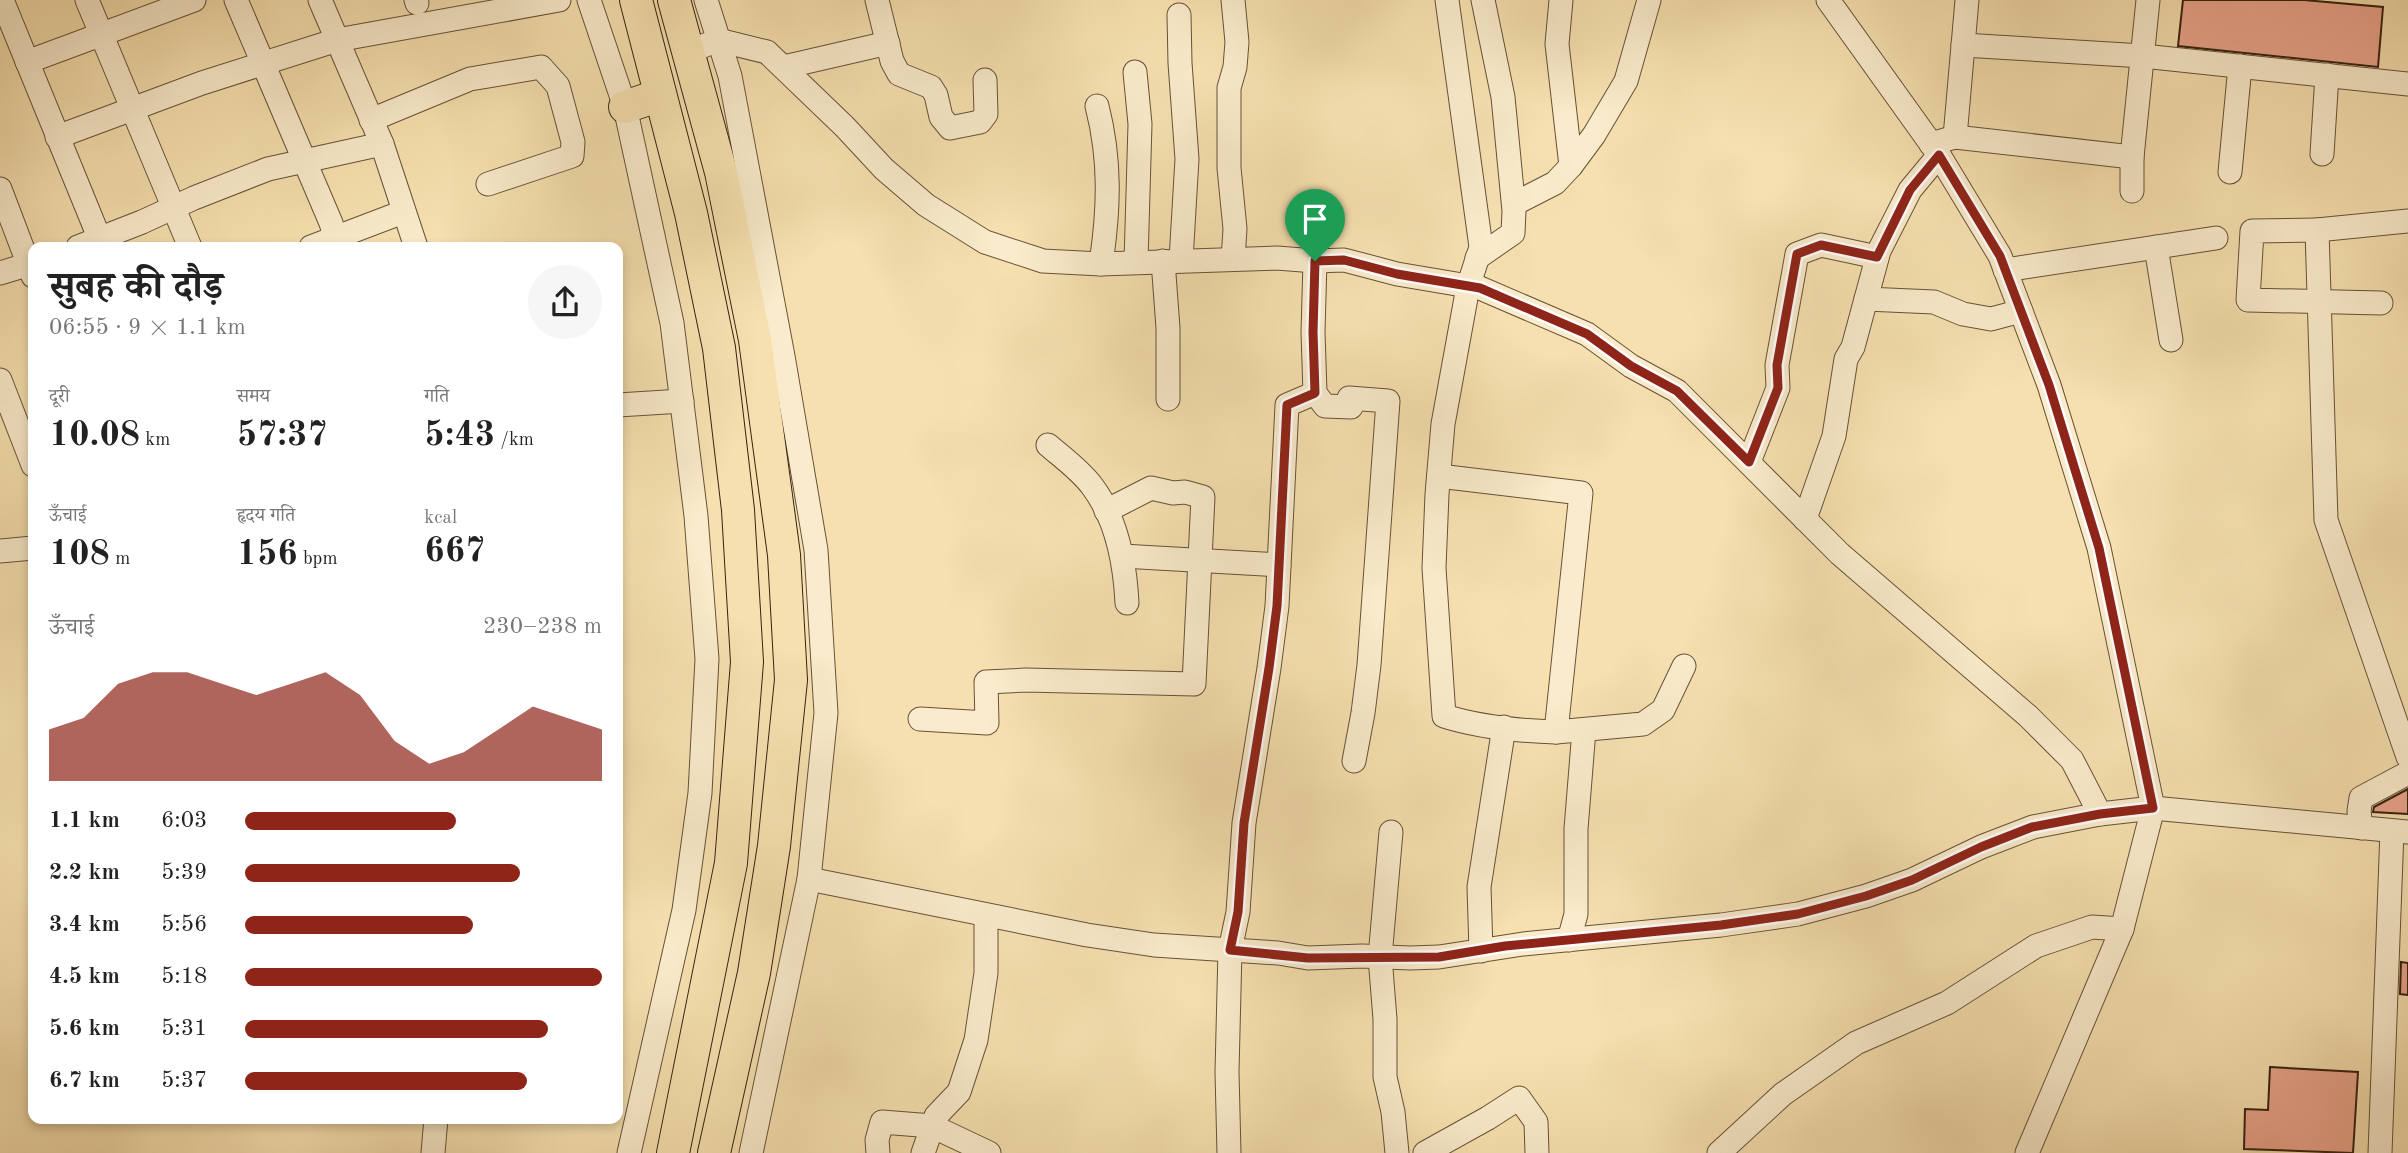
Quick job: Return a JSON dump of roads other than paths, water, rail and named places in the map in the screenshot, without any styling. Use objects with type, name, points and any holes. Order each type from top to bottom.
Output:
[{"type":"highway","points":[[636,0],[691,213],[719,348],[738,510],[747,662],[730,863],[673,1153]]},
{"type":"highway","points":[[674,0],[721,172],[755,340],[784,555],[791,680],[774,846],[754,973],[714,1153]]},
{"type":"highway","points":[[625,107],[660,95]]},
{"type":"street","points":[[2,0],[102,242]]},
{"type":"street","points":[[87,0],[188,242]]},
{"type":"street","points":[[27,62],[102,35],[166,5],[194,0]]},
{"type":"street","points":[[236,0],[306,162],[337,242]]},
{"type":"street","points":[[320,0],[382,144],[414,242]]},
{"type":"street","points":[[57,137],[262,62],[337,40],[559,0]]},
{"type":"street","points":[[589,0],[625,107],[672,323],[696,516],[707,659],[700,793],[684,910],[629,1153]]},
{"type":"street","points":[[706,0],[730,76],[783,356],[816,550],[826,713],[809,879],[751,1153]]},
{"type":"street","points":[[877,0],[892,61],[900,74],[931,87],[936,95],[941,117],[950,128],[980,122],[986,114],[985,80]]},
{"type":"street","points":[[1233,0],[1237,42],[1235,67],[1229,88],[1229,169],[1235,229],[1233,259]]},
{"type":"street","points":[[1447,0],[1481,247],[1468,287],[1443,424],[1434,568],[1444,716],[1504,727],[1556,732],[1643,724],[1662,710],[1684,666]]},
{"type":"street","points":[[1477,258],[1513,233],[1514,204],[1503,97],[1483,0]]},
{"type":"street","points":[[1561,0],[1557,44],[1571,166]]},
{"type":"street","points":[[1514,204],[1555,183],[1594,135],[1626,81],[1648,0]]},
{"type":"street","points":[[1828,0],[1935,150],[2000,256],[2049,385],[2099,548],[2153,808],[2122,929],[2027,1153]]},
{"type":"street","points":[[1955,137],[1967,0]]},
{"type":"street","points":[[2132,191],[2132,157],[2148,0]]},
{"type":"street","points":[[1168,399],[1172,260],[1187,159],[1179,15]]},
{"type":"street","points":[[688,52],[718,40],[767,52],[845,127],[884,169],[926,205],[985,242],[1043,261],[1101,264],[1277,258],[1344,260],[1397,274],[1480,288],[1587,334],[1631,366],[1677,391],[1840,554],[2028,716],[2072,760],[2100,814]]},
{"type":"street","points":[[783,67],[888,43]]},
{"type":"street","points":[[1963,46],[2143,56],[2408,84]]},
{"type":"street","points":[[2230,172],[2240,66]]},
{"type":"street","points":[[371,120],[470,79],[541,67],[558,86],[573,142],[572,156],[488,184]]},
{"type":"street","points":[[1135,72],[1140,124],[1136,262]]},
{"type":"street","points":[[2322,155],[2327,75]]},
{"type":"street","points":[[1097,106],[1103,129],[1108,185],[1108,220],[1101,264]]},
{"type":"street","points":[[1805,519],[1834,436],[1846,359],[1853,347],[1877,257],[1910,190],[1935,150],[1955,137],[2132,157]]},
{"type":"street","points":[[104,242],[194,198],[268,169],[382,144]]},
{"type":"street","points":[[0,189],[28,258]]},
{"type":"street","points":[[339,242],[404,212]]},
{"type":"street","points":[[2381,303],[2248,300],[2252,231],[2317,230],[2408,221]]},
{"type":"street","points":[[2317,230],[2326,520],[2408,757]]},
{"type":"street","points":[[2005,270],[2216,237]]},
{"type":"street","points":[[1749,462],[1778,388],[1777,365],[1797,254],[1821,245],[1877,257]]},
{"type":"street","points":[[2156,247],[2171,340]]},
{"type":"street","points":[[1315,261],[1315,393],[1325,406],[1351,407],[1349,398],[1388,401],[1369,664],[1354,761]]},
{"type":"street","points":[[0,273],[28,269]]},
{"type":"street","points":[[1866,299],[1934,302],[1963,314],[1991,320],[2021,311]]},
{"type":"street","points":[[0,380],[28,452]]},
{"type":"street","points":[[1229,1153],[1227,1072],[1230,950],[1238,912],[1244,823],[1277,606],[1287,405],[1315,393]]},
{"type":"street","points":[[623,405],[682,401]]},
{"type":"street","points":[[1048,445],[1079,471],[1093,487],[1114,528],[1122,556],[1127,603]]},
{"type":"street","points":[[1439,476],[1581,493],[1556,732]]},
{"type":"street","points":[[920,719],[986,723],[986,682],[1026,680],[1194,684],[1203,497],[1151,488],[1105,511]]},
{"type":"street","points":[[0,551],[28,548]]},
{"type":"street","points":[[1122,556],[1279,565]]},
{"type":"street","points":[[1481,951],[1479,887],[1504,727]]},
{"type":"street","points":[[1569,940],[1576,914],[1576,829],[1584,730]]},
{"type":"street","points":[[2361,828],[2361,798],[2408,773]]},
{"type":"street","points":[[809,879],[1087,935],[1154,945],[1308,958],[1439,957],[1798,914],[1866,896],[1912,880],[1981,847],[2032,827],[2100,814],[2153,808],[2400,832],[2397,998],[2380,1153]]},
{"type":"street","points":[[1391,832],[1380,957],[1385,1019],[1385,1077],[1393,1112],[1397,1153]]},
{"type":"street","points":[[923,1153],[936,1116],[959,1092],[976,1040],[986,972],[986,915]]},
{"type":"street","points":[[1719,1153],[1783,1094],[1856,1043],[1947,1003],[2036,946],[2092,927],[2122,929]]},
{"type":"street","points":[[1439,1150],[1519,1098],[1536,1122],[1537,1153]]},
{"type":"street","points":[[878,1153],[877,1140],[882,1122],[932,1126],[989,1153]]},
{"type":"street","points":[[433,1153],[435,1124]]}]
